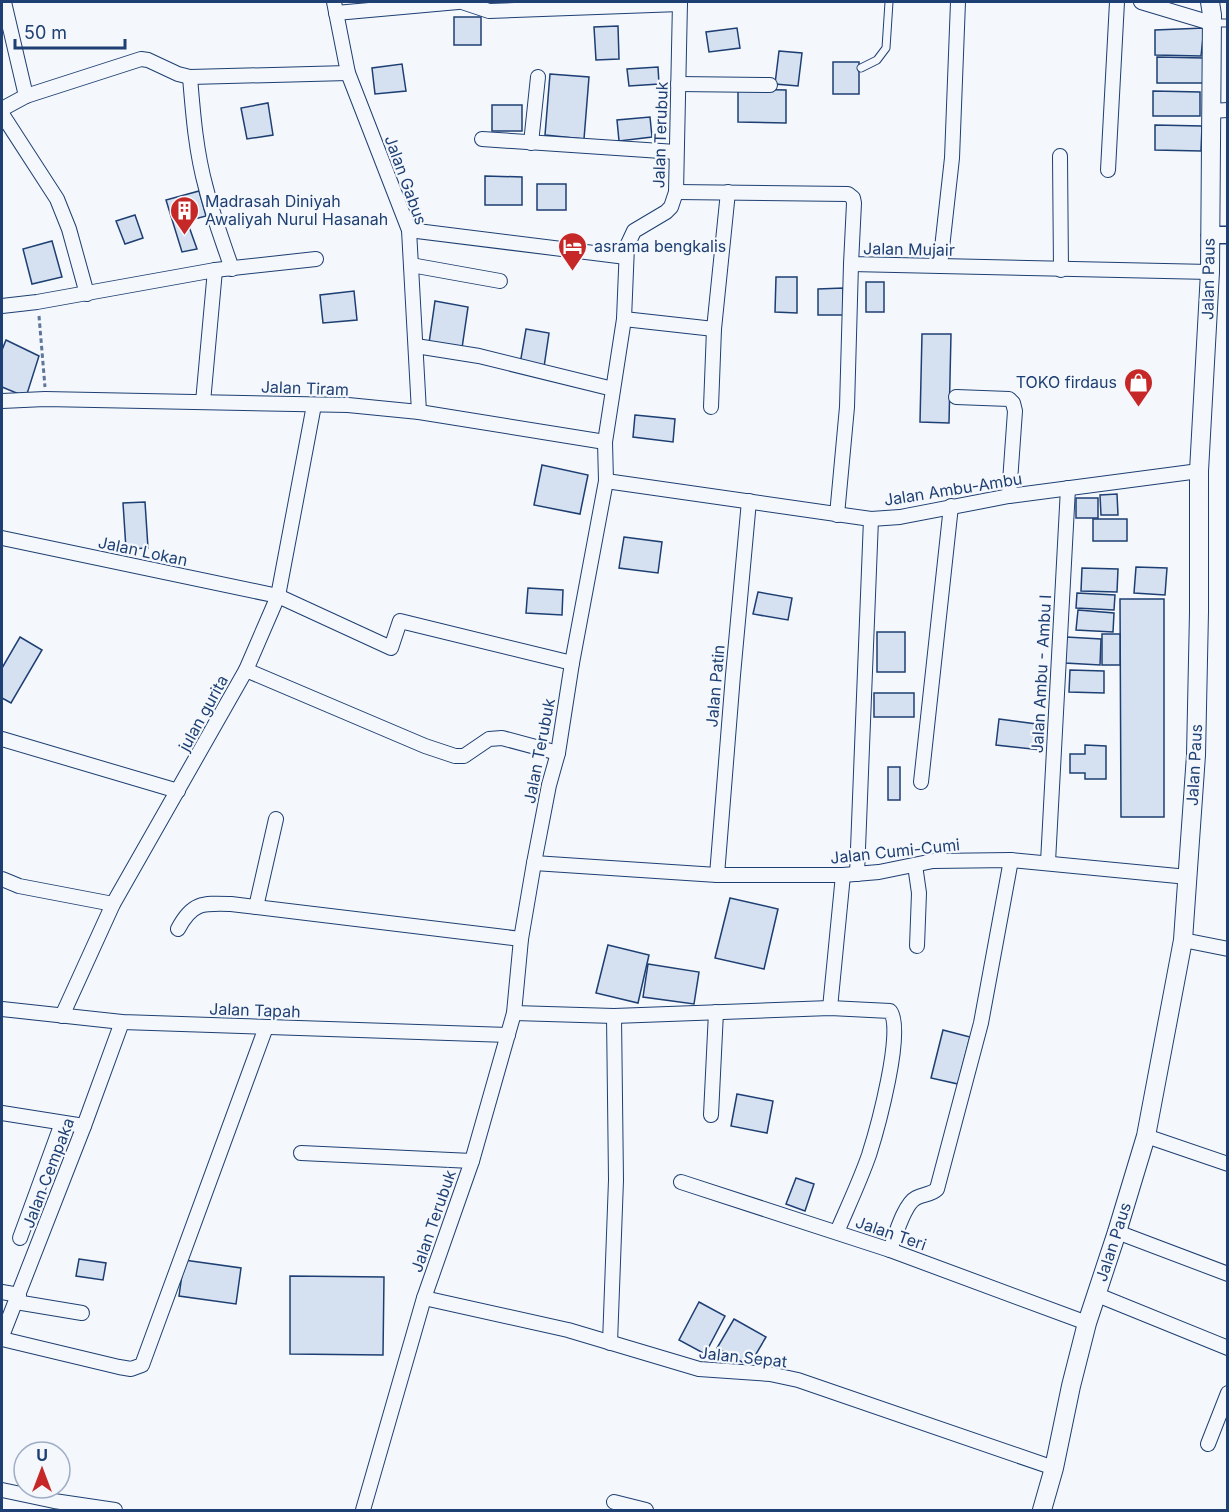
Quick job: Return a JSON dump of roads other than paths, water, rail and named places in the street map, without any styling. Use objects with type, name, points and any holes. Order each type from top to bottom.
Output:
[{"type":"main road","name":"Jalan Paus","points":[[1042,1510],[1095,1294],[1118,1232],[1146,1136],[1183,940],[1196,743],[1200,612],[1200,471],[1210,272],[1218,235],[1219,23],[1210,2]]},
{"type":"street","points":[[335,7],[460,2],[489,10],[680,3]]},
{"type":"street","points":[[940,266],[952,158],[958,2]]},
{"type":"street","points":[[1108,170],[1117,2]]},
{"type":"street","points":[[1141,2],[1219,23]]},
{"type":"street","name":"Jalan Terubuk","points":[[363,1510],[424,1298],[472,1161],[514,1013],[521,939],[534,863],[549,785],[558,753],[572,663],[606,481],[605,442],[624,319],[627,246],[634,231],[671,207],[676,192],[680,3]]},
{"type":"street","points":[[3,4],[26,96]]},
{"type":"street","name":"Jalan Gabus","points":[[335,7],[348,73],[409,230],[419,412]]},
{"type":"street","points":[[2,109],[26,96],[141,59],[148,60],[178,75],[190,77],[348,73]]},
{"type":"street","points":[[190,77],[200,161],[206,188],[232,269]]},
{"type":"street","points":[[531,143],[538,77]]},
{"type":"street","points":[[678,84],[770,85]]},
{"type":"street","points":[[2,114],[57,199],[69,229],[87,294]]},
{"type":"street","points":[[482,139],[676,152]]},
{"type":"street","points":[[1060,156],[1061,270]]},
{"type":"street","name":"Jalan Mujair","points":[[676,192],[851,196],[854,203],[851,264],[1210,272]]},
{"type":"street","points":[[711,407],[714,329],[728,192]]},
{"type":"street","points":[[409,230],[626,257]]},
{"type":"street","points":[[2,306],[87,294],[215,270],[316,259]]},
{"type":"street","points":[[837,515],[847,407],[851,264]]},
{"type":"street","points":[[411,265],[500,281]]},
{"type":"street","points":[[203,402],[215,270]]},
{"type":"street","points":[[624,319],[714,329]]},
{"type":"street","points":[[416,346],[479,356],[613,389]]},
{"type":"street","points":[[956,396],[1009,399],[1013,403],[1015,411],[1009,496]]},
{"type":"street","name":"Jalan Tiram","points":[[2,401],[45,399],[348,405],[419,412],[605,442]]},
{"type":"street","name":"julan gurita","points":[[62,1016],[113,904],[246,670],[278,596],[314,405]]},
{"type":"street","name":"Jalan Ambu-Ambu","points":[[606,481],[871,519],[900,517],[1009,496],[1200,471]]},
{"type":"street","name":"Jalan Ambu - Ambu I","points":[[1048,862],[1068,488]]},
{"type":"street","name":"Jalan Patin","points":[[717,875],[749,501]]},
{"type":"street","points":[[921,782],[951,506]]},
{"type":"street","points":[[857,874],[871,519]]},
{"type":"street","name":"Jalan Lokan","points":[[2,538],[278,596],[392,648],[400,621],[572,663]]},
{"type":"street","points":[[246,670],[424,746],[455,756],[464,756],[489,739],[502,738],[558,753]]},
{"type":"street","points":[[2,739],[178,790]]},
{"type":"street","points":[[256,907],[276,819]]},
{"type":"street","points":[[890,1250],[913,1199],[931,1194],[938,1189],[981,1023],[1011,860]]},
{"type":"street","name":"Jalan Cumi-Cumi","points":[[534,863],[717,875],[843,875],[933,861],[1011,860],[1188,877]]},
{"type":"street","points":[[915,865],[919,893],[917,946]]},
{"type":"street","points":[[831,1008],[843,875]]},
{"type":"street","points":[[2,879],[19,886],[113,904]]},
{"type":"street","points":[[178,929],[185,916],[196,906],[210,903],[521,939]]},
{"type":"street","points":[[1183,940],[1227,949]]},
{"type":"street","points":[[514,1013],[614,1016],[831,1008],[885,1009],[893,1015],[896,1029],[889,1077],[869,1154],[837,1232]]},
{"type":"street","name":"Jalan Tapah","points":[[2,1009],[122,1022],[508,1035]]},
{"type":"street","points":[[711,1115],[716,1012]]},
{"type":"street","points":[[610,1343],[616,1180],[614,1016]]},
{"type":"street","name":"Jalan Cempaka","points":[[2,1337],[122,1022]]},
{"type":"street","points":[[2,1337],[119,1367],[131,1369],[142,1365],[266,1027]]},
{"type":"street","points":[[2,1113],[84,1126]]},
{"type":"street","points":[[20,1238],[62,1123]]},
{"type":"street","points":[[1146,1136],[1227,1164]]},
{"type":"street","points":[[301,1153],[472,1161]]},
{"type":"street","name":"Jalan Teri","points":[[681,1182],[890,1250],[1087,1323]]},
{"type":"street","points":[[39,1189],[57,1195]]},
{"type":"street","points":[[1118,1232],[1227,1274]]},
{"type":"street","points":[[2,1292],[82,1313]]},
{"type":"street","points":[[1095,1294],[1227,1348]]},
{"type":"street","name":"Jalan Sepat","points":[[424,1298],[568,1330],[699,1369],[770,1374],[798,1380],[1054,1468]]},
{"type":"street","points":[[1208,1444],[1227,1393]]},
{"type":"street","points":[[2,1490],[54,1506],[115,1510]]},
{"type":"street","points":[[614,1502],[646,1510]]},
{"type":"lane","points":[[861,68],[878,60],[884,54],[889,2]]},
{"type":"place","name":"Madrasah Diniyah Awaliyah Nurul Hasanah","points":[[184,236]]},
{"type":"place","name":"asrama bengkalis","points":[[573,272]]},
{"type":"place","name":"TOKO firdaus","points":[[1138,408]]}]
